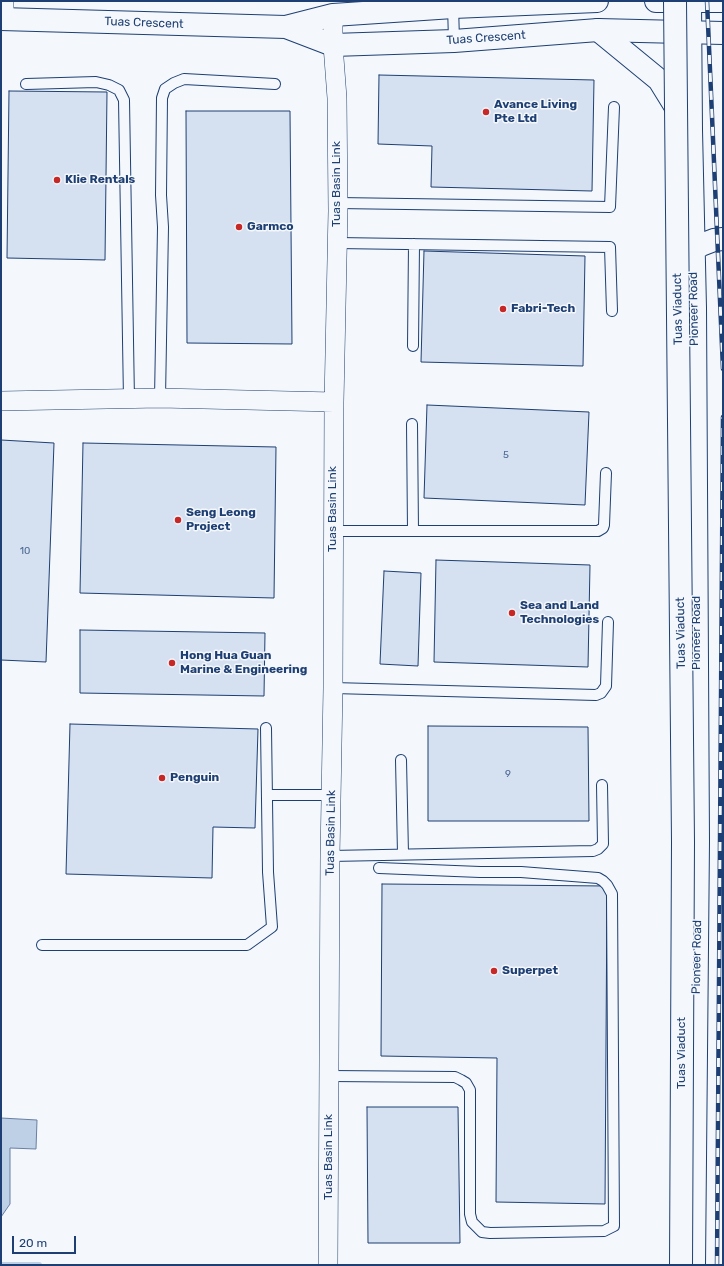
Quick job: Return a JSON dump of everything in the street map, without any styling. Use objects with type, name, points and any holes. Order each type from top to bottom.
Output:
[{"type":"main road","name":"Tuas Crescent","points":[[3,13],[286,27],[333,15],[453,4],[597,1]]},
{"type":"main road","points":[[656,1],[676,1]]},
{"type":"main road","name":"Tuas Viaduct","points":[[676,1],[683,842],[681,1265]]},
{"type":"main road","points":[[690,1],[723,1]]},
{"type":"main road","name":"Pioneer Road","points":[[690,1],[698,841],[694,1265]]},
{"type":"main road","name":"Tuas Crescent","points":[[286,27],[333,45],[454,41],[598,30],[723,33]]},
{"type":"main road","points":[[598,30],[659,80],[691,130]]},
{"type":"main road","points":[[693,251],[701,245],[714,240],[723,239]]},
{"type":"street","name":"Tuas Basin Link","points":[[328,1265],[334,402],[338,203],[337,98],[333,45],[333,15]]},
{"type":"street","points":[[1,402],[129,400],[160,398],[334,402]]},
{"type":"lane","points":[[453,4],[454,41]]},
{"type":"lane","points":[[160,398],[163,227],[161,188],[162,98],[165,89],[184,79],[276,84]]},
{"type":"lane","points":[[26,84],[96,82],[109,85],[119,90],[124,100],[129,400]]},
{"type":"lane","points":[[338,203],[610,207],[614,106]]},
{"type":"lane","points":[[337,243],[610,247],[612,311]]},
{"type":"lane","points":[[413,346],[414,244]]},
{"type":"lane","points":[[412,424],[413,531]]},
{"type":"lane","points":[[333,531],[598,531],[603,528],[604,525],[606,473]]},
{"type":"lane","points":[[333,688],[596,695],[601,693],[606,686],[608,622]]},
{"type":"lane","points":[[42,945],[247,945],[272,927],[268,872],[266,728]]},
{"type":"lane","points":[[402,760],[403,854]]},
{"type":"lane","points":[[330,856],[593,852],[603,844],[602,785]]},
{"type":"lane","points":[[267,795],[331,795]]},
{"type":"lane","points":[[330,1076],[455,1077],[466,1083],[470,1090],[470,1214],[472,1222],[482,1232],[490,1234],[604,1231],[614,1226],[612,894],[607,885],[603,880],[598,878],[536,873],[379,868]]},
{"type":"water","points":[[1,1118],[37,1120],[36,1149],[10,1148],[10,1204],[1,1217]]},
{"type":"building","name":"Avance Living Pte Ltd","points":[[379,75],[594,80],[592,191],[431,187],[432,146],[378,144]]},
{"type":"building","name":"Klie Rentals","points":[[9,91],[107,92],[105,260],[7,258]]},
{"type":"building","name":"Garmco","points":[[186,111],[290,111],[292,344],[187,343]]},
{"type":"building","name":"Fabri-Tech","points":[[424,251],[585,256],[583,366],[421,362]]},
{"type":"building","points":[[427,405],[589,412],[585,505],[424,498]]},
{"type":"building","points":[[1,440],[54,443],[46,662],[1,660]]},
{"type":"building","name":"Seng Leong Project","points":[[83,443],[276,447],[274,598],[80,593]]},
{"type":"building","name":"Sea and Land Technologies","points":[[436,560],[590,565],[588,667],[434,662]]},
{"type":"building","points":[[384,571],[421,573],[418,666],[380,664]]},
{"type":"building","name":"Hong Hua Guan Marine & Engineering","points":[[80,630],[265,633],[264,696],[80,693]]},
{"type":"building","name":"Penguin","points":[[70,724],[258,729],[255,828],[213,827],[212,878],[66,874]]},
{"type":"building","points":[[428,726],[588,727],[589,821],[428,821]]},
{"type":"building","name":"Superpet","points":[[382,884],[607,886],[605,1204],[496,1202],[497,1058],[381,1056]]},
{"type":"building","points":[[367,1107],[458,1107],[460,1243],[368,1243]]},
{"type":"waterway","points":[[1,1265],[39,1265]]},
{"type":"railway","points":[[707,1],[723,369]]},
{"type":"railway","points":[[717,1265],[723,417]]},
{"type":"place","name":"Avance Living Pte Ltd","points":[[486,112]]},
{"type":"place","name":"Klie Rentals","points":[[57,180]]},
{"type":"place","name":"Garmco","points":[[239,227]]},
{"type":"place","name":"Fabri-Tech","points":[[503,309]]},
{"type":"place","name":"Seng Leong Project","points":[[178,520]]},
{"type":"place","name":"Sea and Land Technologies","points":[[512,613]]},
{"type":"place","name":"Hong Hua Guan Marine & Engineering","points":[[172,663]]},
{"type":"place","name":"Penguin","points":[[162,778]]},
{"type":"place","name":"Superpet","points":[[494,971]]}]
